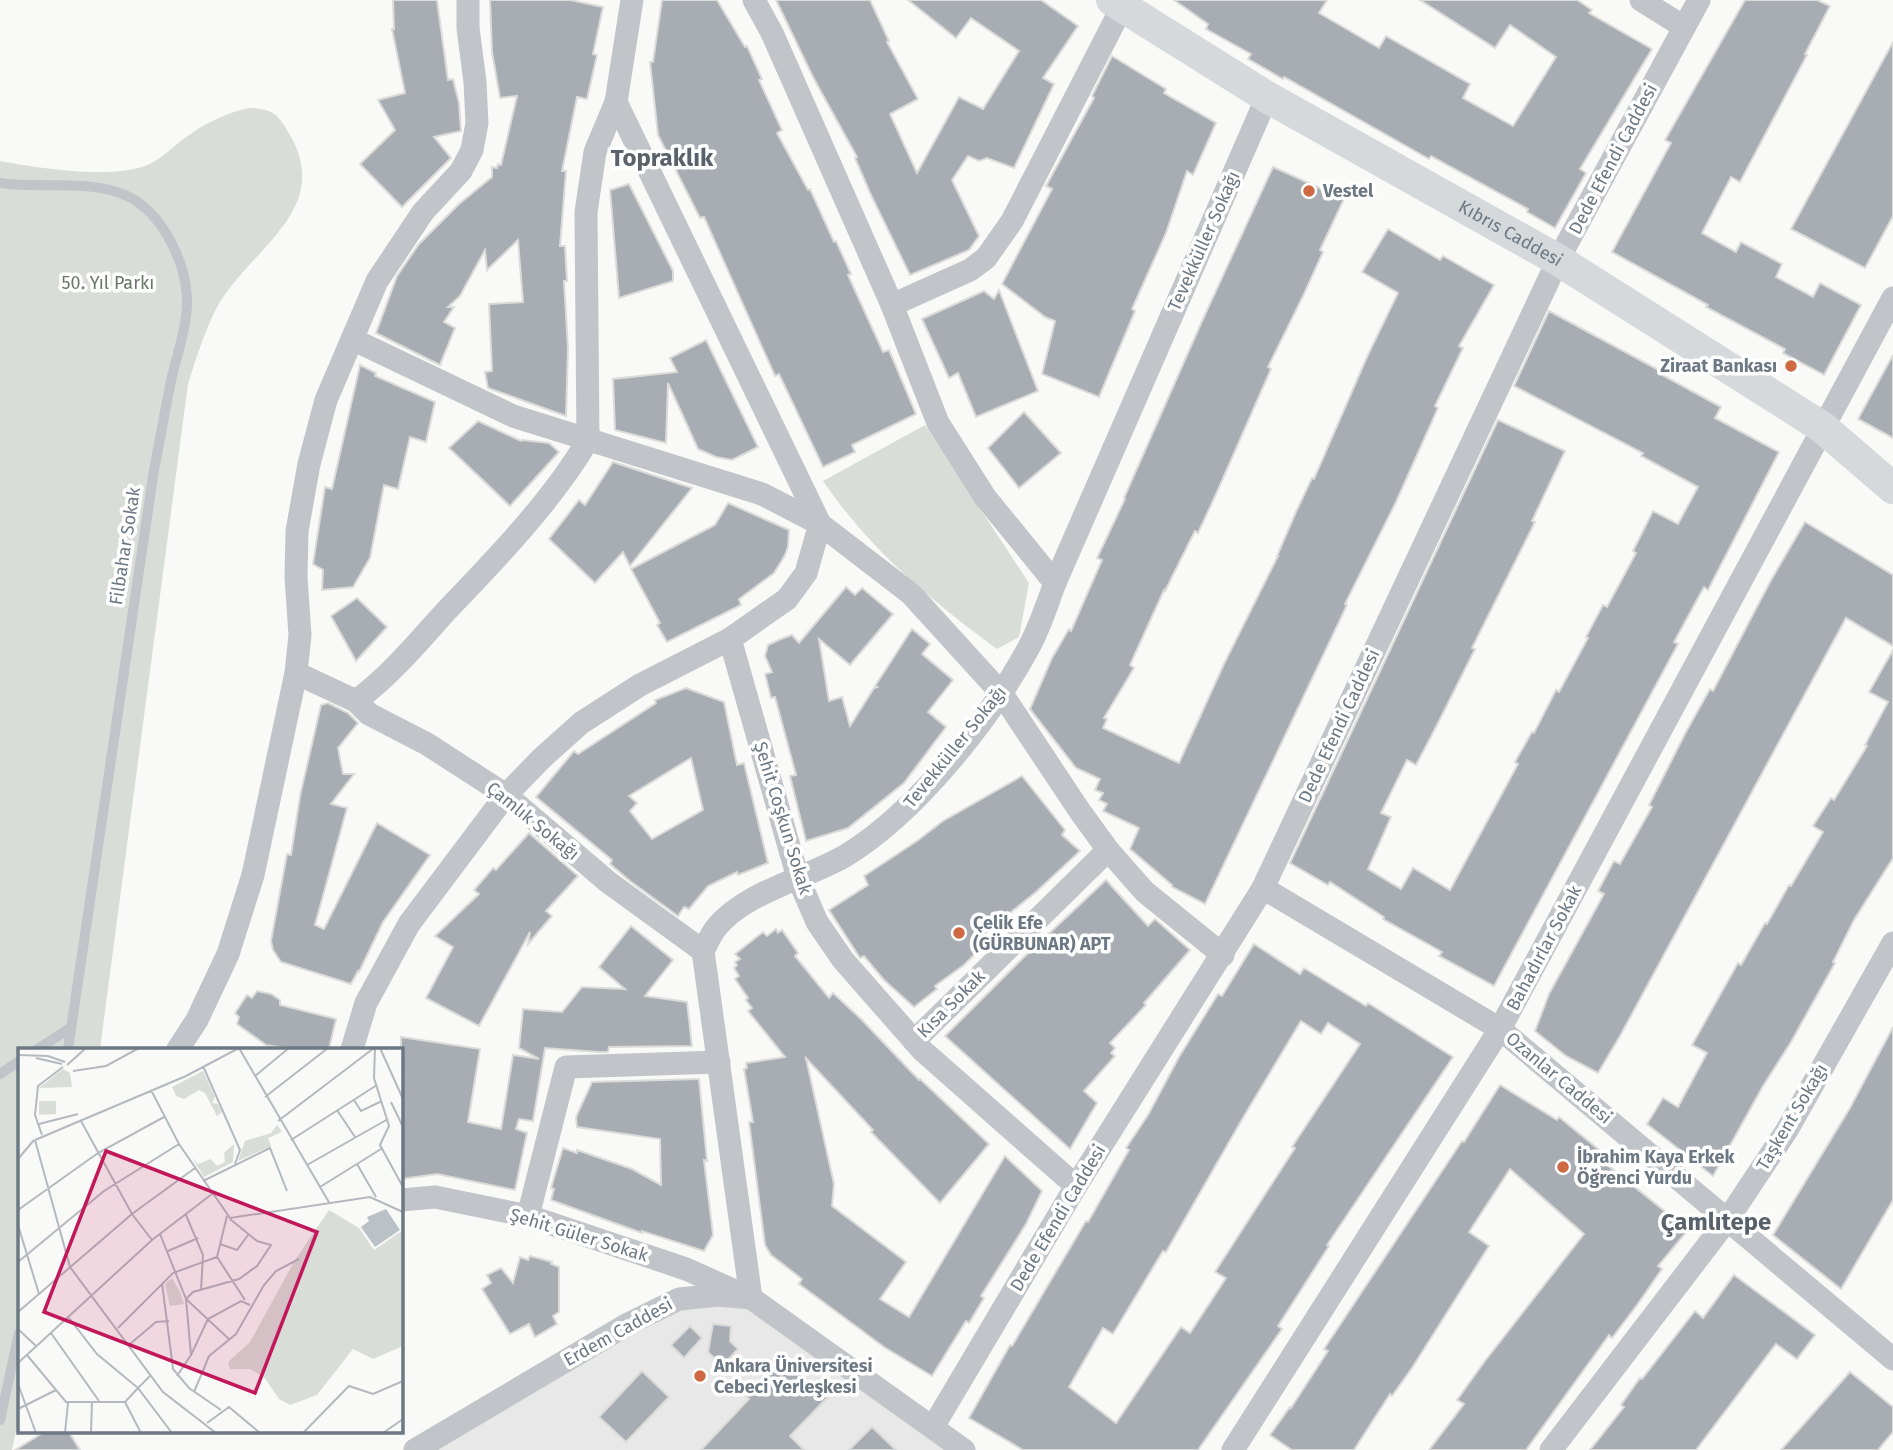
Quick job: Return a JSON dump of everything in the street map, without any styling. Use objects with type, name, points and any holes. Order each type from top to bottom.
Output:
[{"type":"main road","name":"Kıbrıs Caddesi","points":[[1117,3],[1267,97],[1558,260],[1822,427],[1893,488]]},
{"type":"street","points":[[179,1048],[197,1020],[223,965],[253,875],[296,673],[300,635],[296,577],[297,531],[309,464],[326,400],[377,281],[422,212],[461,171],[472,150],[477,123],[468,29],[468,0]]},
{"type":"street","points":[[356,701],[383,681],[497,557],[575,463],[588,440],[586,212],[595,152],[616,102],[632,0]]},
{"type":"street","points":[[754,0],[772,33],[892,305],[938,423],[985,496],[1055,583]]},
{"type":"street","points":[[1641,0],[1684,27]]},
{"type":"street","name":"Dede Efendi Caddesi","points":[[933,1427],[1076,1186],[1263,888],[1558,260],[1699,0]]},
{"type":"street","points":[[892,305],[970,270],[986,258],[1012,221],[1117,3]]},
{"type":"street","name":"Tevekküller Sokağı","points":[[703,951],[716,928],[739,907],[844,856],[891,823],[934,779],[1002,694],[1031,644],[1055,583],[1267,97]]},
{"type":"street","points":[[352,1048],[366,1003],[409,924],[506,796],[542,758],[581,723],[640,685],[730,639],[788,599],[806,573],[820,524],[616,102]]},
{"type":"street","name":"Bahadırlar Sokak","points":[[1233,1450],[1500,1030],[1893,298]]},
{"type":"street","points":[[352,339],[513,415],[762,495],[820,524],[911,594],[1002,694],[1108,850],[1145,892],[1223,955]]},
{"type":"street","name":"Şehit Coşkun Sokak","points":[[730,639],[798,878],[817,922],[843,960],[914,1041],[1076,1186]]},
{"type":"street","name":"Çamlık Sokağı","points":[[296,673],[356,701],[369,714],[426,744],[506,796],[608,882],[703,951]]},
{"type":"street","name":"Kısa Sokak","points":[[914,1041],[1108,850]]},
{"type":"street","name":"Ozanlar Caddesi","points":[[1263,888],[1500,1030],[1893,1359]]},
{"type":"street","name":"Taşkent Sokağı","points":[[1551,1450],[1728,1219],[1787,1130],[1893,943]]},
{"type":"street","points":[[703,951],[751,1298]]},
{"type":"street","points":[[528,1216],[566,1067],[719,1062]]},
{"type":"street","name":"Şehit Güler Sokak","points":[[402,1200],[435,1197],[528,1216],[686,1269],[751,1298]]},
{"type":"street","name":"Erdem Caddesi","points":[[415,1450],[628,1324],[679,1299],[719,1294],[751,1298],[964,1450]]},
{"type":"lane","name":"Filbahar Sokak","points":[[0,183],[25,187],[97,187],[119,192],[138,201],[157,219],[171,244],[187,297],[184,330],[154,470],[68,1048]]},
{"type":"lane","points":[[40,1048],[70,1028]]},
{"type":"lane","points":[[0,1074],[18,1062]]},
{"type":"lane","points":[[0,1420],[18,1338]]},
{"type":"shaded area","name":"Ankara Üniversitesi Cebeci Yerleşkesi","points":[[751,1298],[964,1450],[415,1450],[679,1299]]},
{"type":"green space","name":"50. Yıl Parkı","points":[[248,108],[263,109],[274,114],[290,135],[301,162],[301,186],[294,208],[281,229],[230,288],[216,309],[188,384],[100,1048],[18,1048],[18,1422],[12,1450],[0,1450],[0,161],[73,171],[130,170],[156,160],[207,123]]},
{"type":"green space","points":[[925,425],[1029,583],[1019,637],[997,649],[948,612],[881,552],[823,481]]},
{"type":"building","points":[[393,0],[437,0],[448,80],[453,79],[459,103],[461,131],[434,137],[451,158],[402,207],[360,164],[395,130],[378,100],[405,93],[392,29]]},
{"type":"building","points":[[490,0],[570,0],[603,7],[593,54],[597,55],[587,99],[577,97],[562,171],[566,171],[560,246],[565,246],[567,281],[564,281],[568,348],[566,416],[488,388],[485,372],[492,371],[489,304],[523,302],[518,240],[487,270],[485,250],[460,296],[448,307],[454,307],[444,322],[455,328],[440,365],[376,333],[397,276],[419,244],[459,204],[492,177],[492,167],[501,165],[517,96],[500,98],[492,52]]},
{"type":"building","points":[[662,0],[717,0],[745,47],[747,46],[782,130],[777,133],[808,190],[810,189],[834,242],[836,241],[851,274],[848,275],[883,352],[889,350],[916,414],[852,445],[855,452],[823,467],[779,374],[775,376],[704,217],[700,218],[658,135],[650,62],[653,62]]},
{"type":"building","points":[[776,0],[870,0],[889,41],[887,42],[918,99],[890,114],[917,173],[959,97],[983,109],[1019,51],[971,18],[956,38],[908,0],[1041,0],[1078,26],[1043,78],[1054,84],[1014,168],[987,158],[979,161],[968,156],[952,180],[979,236],[969,250],[910,275],[871,195],[855,158],[857,157],[813,77]]},
{"type":"building","points":[[1174,0],[1327,0],[1319,13],[1379,48],[1386,36],[1470,84],[1463,98],[1513,126],[1556,57],[1510,25],[1495,48],[1420,0],[1577,0],[1592,10],[1589,13],[1652,49],[1580,169],[1586,173],[1555,228],[1527,212],[1528,209],[1431,156],[1429,159],[1248,59],[1251,54],[1206,29],[1208,24]]},
{"type":"building","points":[[1745,0],[1817,0],[1830,6],[1740,182],[1731,177],[1702,233],[1736,252],[1741,242],[1782,264],[1776,277],[1813,297],[1820,283],[1861,305],[1824,375],[1783,353],[1785,349],[1612,252],[1671,143],[1665,140]]},
{"type":"building","points":[[1893,42],[1893,216],[1865,268],[1791,229]]},
{"type":"building","points":[[1112,56],[1166,89],[1164,93],[1216,123],[1193,175],[1187,171],[1166,233],[1132,309],[1135,311],[1099,397],[1042,374],[1055,321],[1045,317],[1002,284],[1052,189],[1046,186],[1094,98],[1092,96]]},
{"type":"building","points":[[1273,167],[1344,199],[1320,250],[1323,252],[1304,294],[1268,367],[1271,369],[1217,492],[1198,533],[1195,531],[1164,590],[1130,665],[1134,668],[1104,718],[1107,719],[1103,728],[1179,763],[1224,664],[1278,556],[1312,478],[1314,479],[1398,293],[1362,272],[1388,229],[1440,260],[1443,256],[1494,285],[1459,346],[1463,348],[1435,406],[1438,408],[1396,502],[1345,604],[1347,605],[1205,904],[1172,887],[1130,849],[1139,828],[1103,811],[1107,804],[1099,800],[1103,793],[1095,790],[1100,779],[1076,768],[1030,709],[1052,658],[1069,629],[1071,631],[1102,560],[1097,558]]},
{"type":"building","points":[[629,184],[673,271],[673,281],[619,298],[610,190]]},
{"type":"building","points":[[999,290],[1038,391],[976,417],[958,373],[949,378],[922,319],[984,291],[994,299]]},
{"type":"building","points":[[1549,311],[1721,407],[1715,418],[1779,452],[1708,590],[1704,587],[1674,642],[1678,644],[1494,986],[1439,956],[1442,952],[1383,919],[1384,917],[1330,882],[1328,885],[1290,863],[1498,420],[1565,451],[1532,521],[1535,522],[1437,725],[1416,765],[1407,760],[1381,813],[1391,817],[1368,869],[1401,889],[1413,868],[1450,890],[1518,764],[1515,762],[1532,732],[1534,733],[1556,690],[1559,692],[1603,605],[1607,607],[1636,553],[1633,551],[1653,511],[1678,524],[1698,487],[1641,456],[1643,453],[1514,386]]},
{"type":"building","points":[[706,340],[758,447],[732,460],[698,449],[668,383],[666,443],[615,430],[613,379],[677,372],[670,358]]},
{"type":"building","points":[[1893,355],[1893,438],[1858,419]]},
{"type":"building","points":[[360,365],[376,373],[375,376],[435,402],[426,442],[410,437],[398,489],[384,485],[370,558],[353,587],[322,590],[323,570],[313,564],[325,487],[332,489]]},
{"type":"building","points":[[1024,412],[1061,453],[1019,488],[988,448]]},
{"type":"building","points":[[478,421],[521,441],[549,443],[559,452],[510,506],[449,448]]},
{"type":"building","points":[[613,462],[692,488],[630,566],[623,552],[595,583],[549,539],[579,500],[585,505]]},
{"type":"building","points":[[728,503],[789,530],[788,547],[784,557],[774,573],[739,599],[741,605],[667,642],[657,625],[660,623],[631,569],[715,525]]},
{"type":"building","points":[[1805,522],[1893,575],[1893,646],[1846,618],[1598,1073],[1566,1056],[1535,1031],[1549,994],[1604,894],[1598,891],[1614,861],[1620,864],[1652,807],[1649,805],[1686,732],[1710,689],[1713,691]]},
{"type":"building","points":[[846,587],[855,595],[862,588],[893,614],[850,665],[819,639],[829,701],[842,697],[850,726],[912,629],[930,644],[922,654],[953,680],[928,712],[946,727],[904,783],[848,828],[806,841],[790,776],[796,775],[775,697],[771,698],[765,674],[772,672],[765,656],[768,645],[781,639],[792,635],[799,643]]},
{"type":"building","points":[[357,598],[387,627],[356,661],[331,616]]},
{"type":"building","points":[[1893,650],[1893,858],[1854,920],[1833,962],[1835,963],[1713,1176],[1647,1124],[1663,1098],[1678,1107],[1707,1053],[1692,1045],[1738,963],[1741,965],[1823,832],[1813,826],[1831,798],[1834,800],[1867,746],[1865,745],[1888,702],[1869,692]]},
{"type":"building","points":[[686,688],[724,702],[737,765],[744,763],[768,863],[738,875],[737,872],[708,886],[689,909],[684,907],[678,916],[630,881],[610,864],[612,860],[536,797],[574,751],[578,754],[656,703],[655,700]],"holes":[[[691,758],[703,810],[652,839],[630,811],[637,803],[629,796]]]},
{"type":"building","points":[[328,703],[348,713],[358,723],[338,748],[343,774],[354,774],[331,804],[347,808],[315,925],[324,929],[377,823],[430,855],[383,922],[351,984],[281,962],[271,941],[287,854],[291,855],[300,796],[321,705]]},
{"type":"building","points":[[1022,776],[1065,830],[1062,835],[1080,851],[1036,892],[984,934],[989,940],[914,1007],[884,980],[864,956],[860,958],[829,910],[868,885],[864,876],[943,821]]},
{"type":"building","points":[[529,833],[578,876],[546,911],[552,916],[528,944],[530,932],[479,1026],[426,998],[453,947],[435,936],[479,894],[474,890]]},
{"type":"building","points":[[1106,880],[1148,926],[1155,919],[1190,950],[1144,1003],[1146,1005],[1110,1043],[1115,1048],[1111,1053],[1115,1056],[1084,1091],[1097,1103],[1070,1149],[945,1036]]},
{"type":"building","points":[[631,926],[673,960],[645,996],[687,1002],[692,1046],[609,1047],[608,1052],[545,1048],[533,1121],[519,1119],[516,1129],[527,1133],[515,1190],[437,1174],[402,1179],[401,1037],[480,1049],[468,1122],[501,1129],[513,1055],[539,1059],[519,1048],[523,1009],[562,1012],[582,987],[625,989],[599,967]]},
{"type":"building","points":[[776,929],[778,933],[782,930],[798,953],[795,956],[829,998],[833,993],[919,1080],[989,1144],[940,1203],[871,1132],[873,1130],[806,1058],[834,1184],[832,1206],[906,1262],[880,1299],[909,1317],[1005,1156],[1042,1191],[1026,1224],[981,1296],[984,1298],[969,1323],[966,1321],[932,1376],[884,1347],[799,1284],[802,1279],[771,1255],[765,1245],[749,1122],[753,1122],[744,1069],[747,1068],[746,1063],[785,1057],[748,1011],[752,1008],[735,979],[739,976],[734,968],[737,965],[735,962],[740,959],[735,954],[763,932],[767,936]]},
{"type":"building","points":[[1254,944],[1300,974],[1304,968],[1366,1006],[1368,1003],[1453,1057],[1327,1245],[1329,1246],[1278,1326],[1282,1329],[1198,1450],[1023,1450],[969,1418],[1010,1345],[1012,1346],[1086,1221],[1088,1222],[1129,1150],[1126,1148],[1148,1115],[1179,1057],[1218,994],[1222,996]],"holes":[[[1301,1021],[1321,1034],[1328,1023],[1360,1044],[1292,1147],[1295,1148],[1215,1272],[1226,1278],[1190,1333],[1181,1327],[1116,1423],[1069,1387],[1103,1328],[1113,1334],[1163,1251],[1166,1252]]]},
{"type":"building","points":[[257,991],[271,994],[280,1000],[280,1005],[336,1019],[329,1048],[266,1045],[237,1024],[239,1017],[235,1013],[247,995],[252,998]]},
{"type":"building","points":[[1893,1027],[1893,1200],[1841,1289],[1773,1235],[1850,1108]]},
{"type":"building","points":[[699,1079],[707,1161],[704,1160],[713,1235],[704,1251],[642,1233],[551,1200],[554,1189],[551,1188],[563,1148],[577,1153],[577,1150],[632,1169],[661,1185],[660,1139],[577,1127],[576,1117],[592,1082]]},
{"type":"building","points":[[1500,1085],[1557,1120],[1559,1117],[1609,1158],[1605,1163],[1688,1230],[1658,1266],[1662,1269],[1637,1305],[1612,1338],[1609,1335],[1526,1450],[1429,1450],[1464,1404],[1457,1400],[1584,1234],[1510,1169],[1469,1232],[1489,1246],[1412,1368],[1392,1396],[1390,1394],[1354,1450],[1292,1450],[1270,1435],[1291,1408],[1328,1351],[1324,1349]]},
{"type":"building","points":[[530,1256],[552,1262],[551,1264],[559,1267],[559,1312],[553,1316],[557,1324],[535,1337],[529,1324],[510,1334],[482,1289],[491,1283],[487,1275],[501,1268],[513,1283],[520,1257],[528,1260]]},
{"type":"building","points":[[1734,1275],[1815,1335],[1797,1359],[1776,1344],[1696,1450],[1590,1450],[1624,1407],[1621,1405],[1640,1378],[1642,1379],[1695,1311],[1703,1318]]},
{"type":"building","points":[[713,1324],[731,1326],[730,1341],[738,1349],[722,1366],[708,1352]]},
{"type":"building","points":[[690,1326],[702,1338],[684,1358],[671,1345]]},
{"type":"building","points":[[783,1357],[827,1398],[790,1436],[804,1450],[701,1450],[749,1399],[746,1395]]},
{"type":"building","points":[[642,1371],[669,1397],[626,1442],[599,1417]]},
{"type":"building","points":[[1850,1372],[1893,1407],[1893,1432],[1878,1450],[1781,1450]]},
{"type":"building","points":[[872,1427],[896,1450],[849,1450]]},
{"type":"building","points":[[44,1432],[69,1432],[80,1450],[15,1450]]},
{"type":"place","name":"Vestel","points":[[1309,191]]},
{"type":"place","name":"Ziraat Bankası","points":[[1791,366]]},
{"type":"place","name":"Çelik Efe (GÜRBUNAR) APT","points":[[959,933]]},
{"type":"place","name":"İbrahim Kaya Erkek Öğrenci Yurdu","points":[[1563,1167]]},
{"type":"place","name":"Ankara Üniversitesi Cebeci Yerleşkesi","points":[[700,1376]]},
{"type":"district","name":"Topraklık","points":[[662,158]]},
{"type":"district","name":"Çamlıtepe","points":[[1716,1222]]}]
